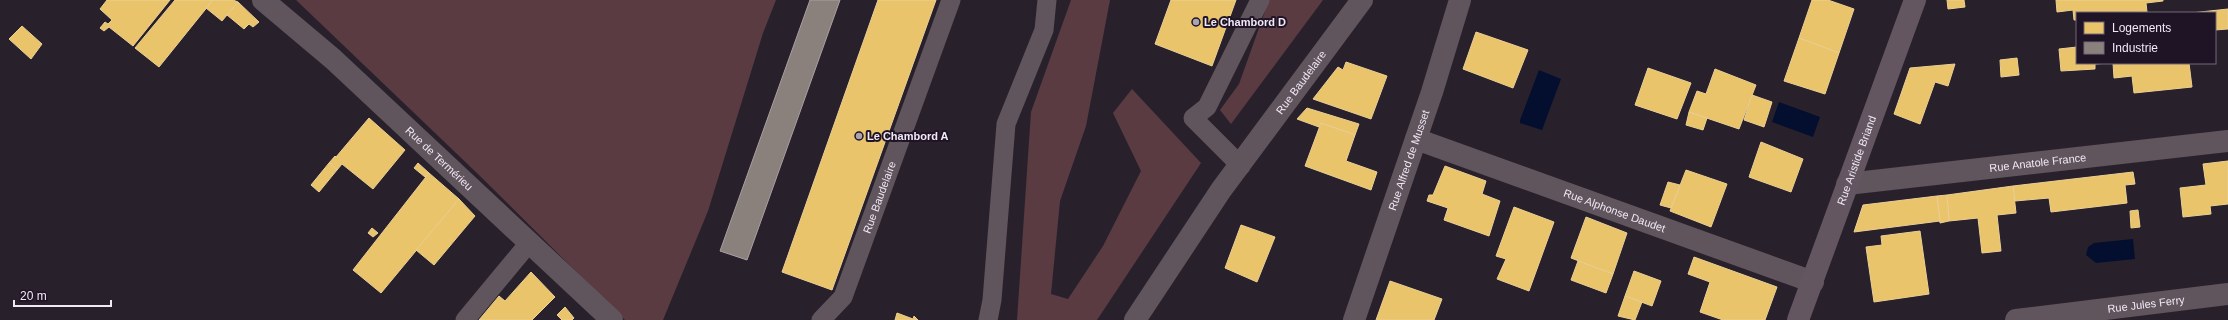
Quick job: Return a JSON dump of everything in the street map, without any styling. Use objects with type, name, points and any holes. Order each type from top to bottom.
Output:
[{"type":"main road","name":"Rue Aristide Briand","points":[[1798,320],[1915,0]]},
{"type":"street","name":"Rue de Termérieu","points":[[263,0],[333,59],[612,320]]},
{"type":"street","name":"Rue Baudelaire","points":[[1135,320],[1221,190],[1241,166],[1362,0]]},
{"type":"street","name":"Rue Alfred de Musset","points":[[1354,320],[1416,139],[1460,0]]},
{"type":"street","name":"Rue Alphonse Daudet","points":[[1416,139],[1813,282]]},
{"type":"street","name":"Rue Anatole France","points":[[1847,184],[2228,141]]},
{"type":"street","name":"Rue Jules Ferry","points":[[2016,320],[2228,294]]},
{"type":"lane","name":"Rue Baudelaire","points":[[821,320],[843,297],[951,0]]},
{"type":"lane","points":[[988,320],[992,300],[1006,124],[1044,30],[1047,0]]},
{"type":"lane","points":[[1241,166],[1193,118],[1207,108],[1260,0]]},
{"type":"lane","points":[[466,320],[529,243]]},
{"type":"shaded area","points":[[296,0],[776,0],[763,33],[708,211],[663,320],[625,320],[479,175]]},
{"type":"shaded area","points":[[1071,0],[1110,0],[1086,126],[1060,201],[1051,294],[1068,299],[1103,246],[1141,171],[1113,113],[1132,89],[1201,163],[1097,320],[1017,320],[1031,112]]},
{"type":"shaded area","points":[[1269,0],[1323,0],[1231,124],[1220,110],[1239,84]]},
{"type":"water","points":[[1539,70],[1561,79],[1542,130],[1520,123]]},
{"type":"water","points":[[1779,102],[1820,117],[1813,137],[1772,122]]},
{"type":"water","points":[[2133,239],[2135,259],[2096,263],[2086,255],[2088,247],[2094,243]]},
{"type":"building: Logements","points":[[107,0],[170,0],[133,46],[109,27],[104,31],[100,28],[105,22],[108,24],[112,20],[100,9]]},
{"type":"building: Logements","points":[[175,0],[213,0],[159,67],[135,48]]},
{"type":"building: Logements","points":[[213,0],[233,0],[238,2],[222,21],[206,8]]},
{"type":"building: Logements","name":"Le Chambord A","points":[[878,0],[936,0],[832,290],[782,272]]},
{"type":"building: Logements","name":"Le Chambord D","points":[[1171,0],[1236,0],[1212,66],[1155,44]]},
{"type":"building: Logements","points":[[1812,0],[1828,0],[1854,9],[1839,53],[1799,38]]},
{"type":"building: Logements","points":[[1947,0],[1964,0],[1965,7],[1948,9]]},
{"type":"building: Logements","points":[[2056,0],[2163,0],[2146,3],[2147,12],[2076,12],[2076,20],[2074,20],[2073,10],[2057,12]]},
{"type":"building: Logements","points":[[238,2],[259,22],[253,27],[249,24],[244,29],[227,15]]},
{"type":"building: Logements","points":[[2228,9],[2228,29],[2216,30],[2216,12],[2200,12]]},
{"type":"building: Logements","points":[[22,26],[42,44],[31,59],[9,39]]},
{"type":"building: Logements","points":[[1476,32],[1528,50],[1513,88],[1463,69]]},
{"type":"building: Logements","points":[[1799,38],[1839,53],[1825,94],[1784,81]]},
{"type":"building: Logements","points":[[2076,47],[2076,64],[2095,64],[2095,69],[2061,71],[2059,49]]},
{"type":"building: Logements","points":[[2017,58],[2019,75],[2001,77],[2000,60]]},
{"type":"building: Logements","points":[[1346,62],[1387,76],[1371,119],[1313,99],[1338,67],[1343,70]]},
{"type":"building: Logements","points":[[1955,64],[1948,86],[1935,82],[1920,124],[1894,114],[1910,68]]},
{"type":"building: Logements","points":[[2113,64],[2189,64],[2192,87],[2134,93],[2132,76],[2114,78]]},
{"type":"building: Logements","points":[[1648,68],[1691,83],[1677,119],[1635,105]]},
{"type":"building: Logements","points":[[1715,69],[1756,85],[1739,129],[1689,112],[1697,91],[1706,94]]},
{"type":"building: Logements","points":[[1752,95],[1772,102],[1764,127],[1744,120]]},
{"type":"building: Logements","points":[[1307,108],[1359,124],[1355,135],[1321,123],[1319,127],[1297,119]]},
{"type":"building: Logements","points":[[1689,112],[1707,118],[1703,130],[1686,125]]},
{"type":"building: Logements","points":[[369,118],[405,150],[373,189],[342,164],[337,170],[329,163],[335,156],[336,157]]},
{"type":"building: Logements","points":[[1321,123],[1355,135],[1346,161],[1377,172],[1371,190],[1305,166]]},
{"type":"building: Logements","points":[[1761,142],[1803,159],[1791,192],[1749,177]]},
{"type":"building: Logements","points":[[2228,161],[2228,204],[2210,206],[2211,214],[2183,217],[2180,188],[2206,185],[2203,164]]},
{"type":"building: Logements","points":[[329,163],[337,170],[319,192],[311,185]]},
{"type":"building: Logements","points":[[418,163],[429,173],[425,177],[414,168]]},
{"type":"building: Logements","points":[[1445,166],[1486,181],[1482,194],[1500,201],[1489,236],[1444,220],[1448,208],[1427,201],[1429,195],[1433,195]]},
{"type":"building: Logements","points":[[1686,170],[1727,184],[1711,227],[1670,211]]},
{"type":"building: Logements","points":[[2133,172],[2135,184],[2125,185],[2127,203],[2051,212],[2049,198],[2015,201],[2013,186]]},
{"type":"building: Logements","points":[[429,173],[459,199],[381,293],[353,270]]},
{"type":"building: Logements","points":[[1668,182],[1680,185],[1671,208],[1660,205]]},
{"type":"building: Logements","points":[[2013,186],[2016,213],[1997,215],[2001,251],[1982,253],[1978,218],[1949,221],[1947,195]]},
{"type":"building: Logements","points":[[1947,195],[1949,221],[1940,223],[1937,196]]},
{"type":"building: Logements","points":[[1937,196],[1940,221],[1854,232],[1863,205]]},
{"type":"building: Logements","points":[[459,199],[475,216],[434,265],[416,250]]},
{"type":"building: Logements","points":[[1514,207],[1554,222],[1529,291],[1497,279],[1506,259],[1496,256]]},
{"type":"building: Logements","points":[[2138,210],[2140,227],[2131,228],[2130,211]]},
{"type":"building: Logements","points":[[1586,217],[1627,233],[1613,274],[1571,258]]},
{"type":"building: Logements","points":[[1241,225],[1275,237],[1257,282],[1225,268]]},
{"type":"building: Logements","points":[[372,228],[378,233],[373,237],[368,233]]},
{"type":"building: Logements","points":[[1920,231],[1929,294],[1874,302],[1866,247],[1882,245],[1881,236]]},
{"type":"building: Logements","points":[[1694,257],[1777,287],[1765,320],[1723,320],[1700,312],[1710,282],[1688,274]]},
{"type":"building: Logements","points":[[1578,261],[1613,274],[1606,293],[1571,280]]},
{"type":"building: Logements","points":[[1634,271],[1661,281],[1652,306],[1625,296]]},
{"type":"building: Logements","points":[[531,272],[555,297],[532,320],[479,320],[499,296],[505,301]]},
{"type":"building: Logements","points":[[1390,281],[1442,299],[1434,320],[1376,320]]},
{"type":"building: Logements","points":[[1625,296],[1642,302],[1635,320],[1618,316]]},
{"type":"building: Logements","points":[[565,307],[574,318],[572,320],[562,320],[557,315]]},
{"type":"building: Logements","points":[[897,313],[913,319],[914,316],[918,320],[895,320]]},
{"type":"building: Industrie","points":[[810,0],[840,0],[747,260],[720,251]]},
{"type":"place","name":"Le Chambord D","points":[[1196,22]]},
{"type":"place","name":"Le Chambord A","points":[[859,136]]}]
